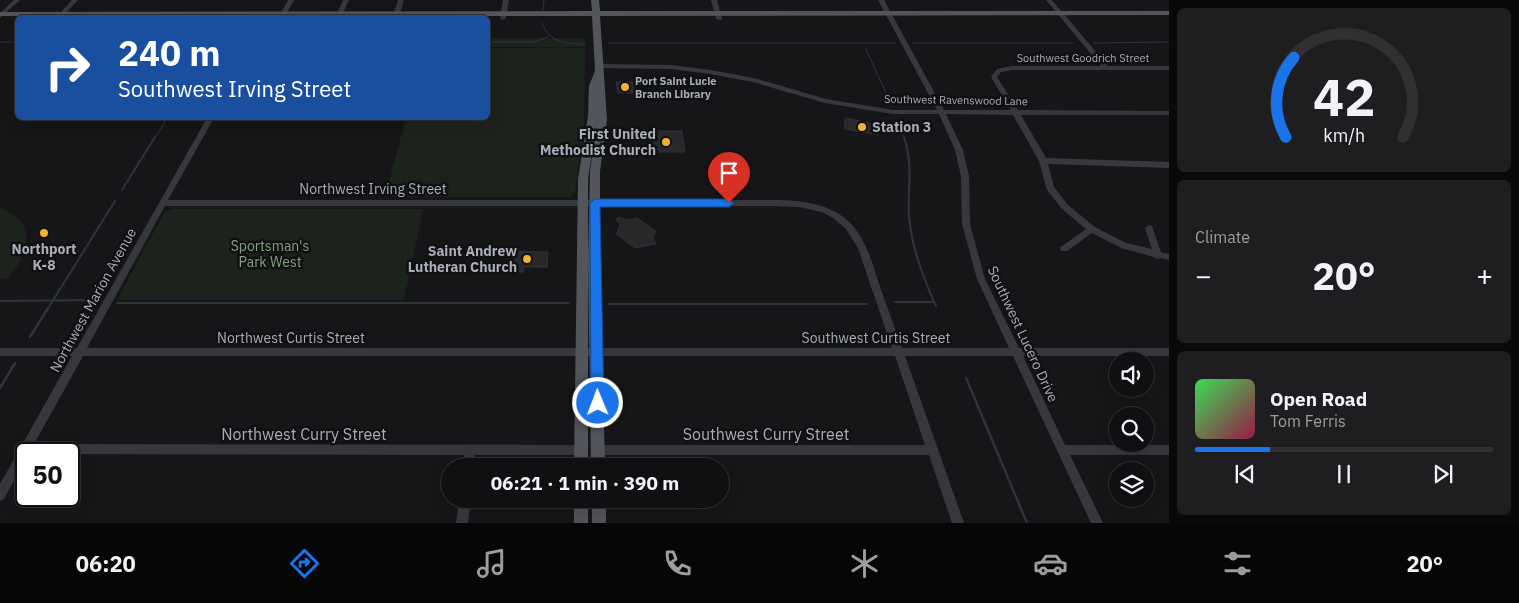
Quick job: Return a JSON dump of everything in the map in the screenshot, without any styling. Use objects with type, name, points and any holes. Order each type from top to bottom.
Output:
[{"type":"main road","points":[[595,0],[602,120],[595,170],[598,458]]},
{"type":"main road","points":[[311,15],[397,13],[468,15]]},
{"type":"main road","points":[[490,16],[1062,16],[1169,13]]},
{"type":"main road","points":[[32,15],[172,15]]},
{"type":"main road","points":[[1,16],[15,16]]},
{"type":"main road","points":[[1,16],[15,18]]},
{"type":"main road","points":[[490,18],[503,16]]},
{"type":"main road","points":[[1062,16],[1169,19]]},
{"type":"main road","points":[[581,458],[583,179],[593,115],[594,86],[598,69]]},
{"type":"main road","points":[[581,508],[581,523]]},
{"type":"main road","points":[[599,508],[599,523]]},
{"type":"street","points":[[1,16],[17,0]]},
{"type":"street","points":[[62,14],[75,0]]},
{"type":"street","points":[[283,15],[291,0]]},
{"type":"street","points":[[340,14],[346,0]]},
{"type":"street","points":[[397,13],[401,0]]},
{"type":"street","points":[[503,16],[506,0]]},
{"type":"street","points":[[714,0],[718,16]]},
{"type":"street","points":[[881,0],[890,16]]},
{"type":"street","points":[[1049,0],[1106,68]]},
{"type":"street","name":"Southwest Lucero Drive","points":[[890,16],[942,113],[959,150],[965,176],[966,224],[980,279],[1098,523]]},
{"type":"street","name":"Southwest Ravenswood Lane","points":[[598,69],[649,66],[698,70],[754,80],[848,106],[893,112],[1169,113]]},
{"type":"street","name":"Southwest Goodrich Street","points":[[1016,113],[995,81],[995,75],[998,71],[1012,68],[1169,68]]},
{"type":"street","points":[[1016,113],[1043,161],[1050,188],[1066,207],[1092,229],[1124,246],[1158,256],[1169,257]]},
{"type":"street","name":"Northwest Marion Avenue","points":[[30,442],[209,120]]},
{"type":"street","points":[[1043,161],[1167,167]]},
{"type":"street","name":"Northwest Irving Street","points":[[162,203],[791,203],[814,206],[832,214],[847,225],[862,247],[899,352]]},
{"type":"street","points":[[1149,228],[1158,256]]},
{"type":"street","points":[[1064,249],[1092,229]]},
{"type":"street","name":"Northwest Curtis Street","points":[[0,352],[582,352]]},
{"type":"street","name":"Southwest Curtis Street","points":[[582,352],[1169,352]]},
{"type":"street","points":[[899,352],[958,523]]},
{"type":"street","name":"Northwest Curry Street","points":[[80,449],[581,450]]},
{"type":"street","name":"Southwest Curry Street","points":[[598,450],[933,450]]},
{"type":"street","points":[[1063,450],[1169,450]]},
{"type":"street","points":[[469,458],[470,451]]},
{"type":"street","name":"Northwest Marion Avenue","points":[[0,495],[15,468]]},
{"type":"street","points":[[462,523],[463,508]]},
{"type":"green space","points":[[490,38],[585,38],[585,47],[490,47]]},
{"type":"green space","points":[[490,48],[585,48],[584,127],[575,193],[570,197],[385,197],[405,120],[490,120]]},
{"type":"green space","points":[[0,208],[12,214],[20,221],[25,230],[25,249],[16,269],[8,278],[0,278]]},
{"type":"green space","name":"Sportsman's Park West","points":[[172,209],[423,209],[404,300],[117,300],[164,213]]},
{"type":"building","name":"Port Saint Lucie Branch Library","points":[[616,82],[633,82],[634,93],[618,93]]},
{"type":"building","name":"Station 3","points":[[845,118],[879,125],[879,135],[844,129]]},
{"type":"building","name":"First United Methodist Church","points":[[648,131],[682,131],[685,152],[650,152]]},
{"type":"building","points":[[619,217],[627,220],[637,218],[656,231],[653,238],[656,244],[635,248],[616,234],[620,225],[616,219]]},
{"type":"building","name":"Saint Andrew Lutheran Church","points":[[509,251],[548,252],[547,267],[524,267],[524,272],[519,272],[519,266],[507,266]]},
{"type":"waterway","points":[[543,10],[544,0]]},
{"type":"waterway","points":[[542,23],[549,35],[559,41],[571,44],[585,44]]},
{"type":"waterway","points":[[490,42],[534,42],[548,37]]},
{"type":"waterway","points":[[0,42],[15,42]]},
{"type":"waterway","points":[[1094,43],[1169,42]]},
{"type":"waterway","points":[[609,43],[895,43]]},
{"type":"waterway","points":[[913,43],[1073,43]]},
{"type":"waterway","points":[[866,49],[892,106]]},
{"type":"waterway","points":[[897,119],[904,138]]},
{"type":"waterway","points":[[155,138],[166,120]]},
{"type":"waterway","points":[[122,190],[155,137]]},
{"type":"waterway","points":[[904,137],[909,158],[909,217],[915,252],[936,306]]},
{"type":"waterway","points":[[53,300],[115,201]]},
{"type":"waterway","points":[[0,301],[53,300]]},
{"type":"waterway","points":[[47,310],[53,300]]},
{"type":"waterway","points":[[53,300],[95,300]]},
{"type":"waterway","points":[[895,302],[934,302]]},
{"type":"waterway","points":[[117,303],[569,303]]},
{"type":"waterway","points":[[609,304],[867,304]]},
{"type":"waterway","points":[[30,337],[48,308]]},
{"type":"waterway","points":[[0,388],[15,363]]},
{"type":"waterway","points":[[966,378],[1027,523]]},
{"type":"place","name":"Port Saint Lucie Branch Library","points":[[625,87]]},
{"type":"place","name":"Station 3","points":[[862,127]]},
{"type":"place","name":"First United Methodist Church","points":[[666,142]]},
{"type":"place","name":"Northport K-8","points":[[44,233]]},
{"type":"place","name":"Saint Andrew Lutheran Church","points":[[527,259]]},
{"type":"route","points":[[598,403],[594,260],[595,203],[729,203]]}]
